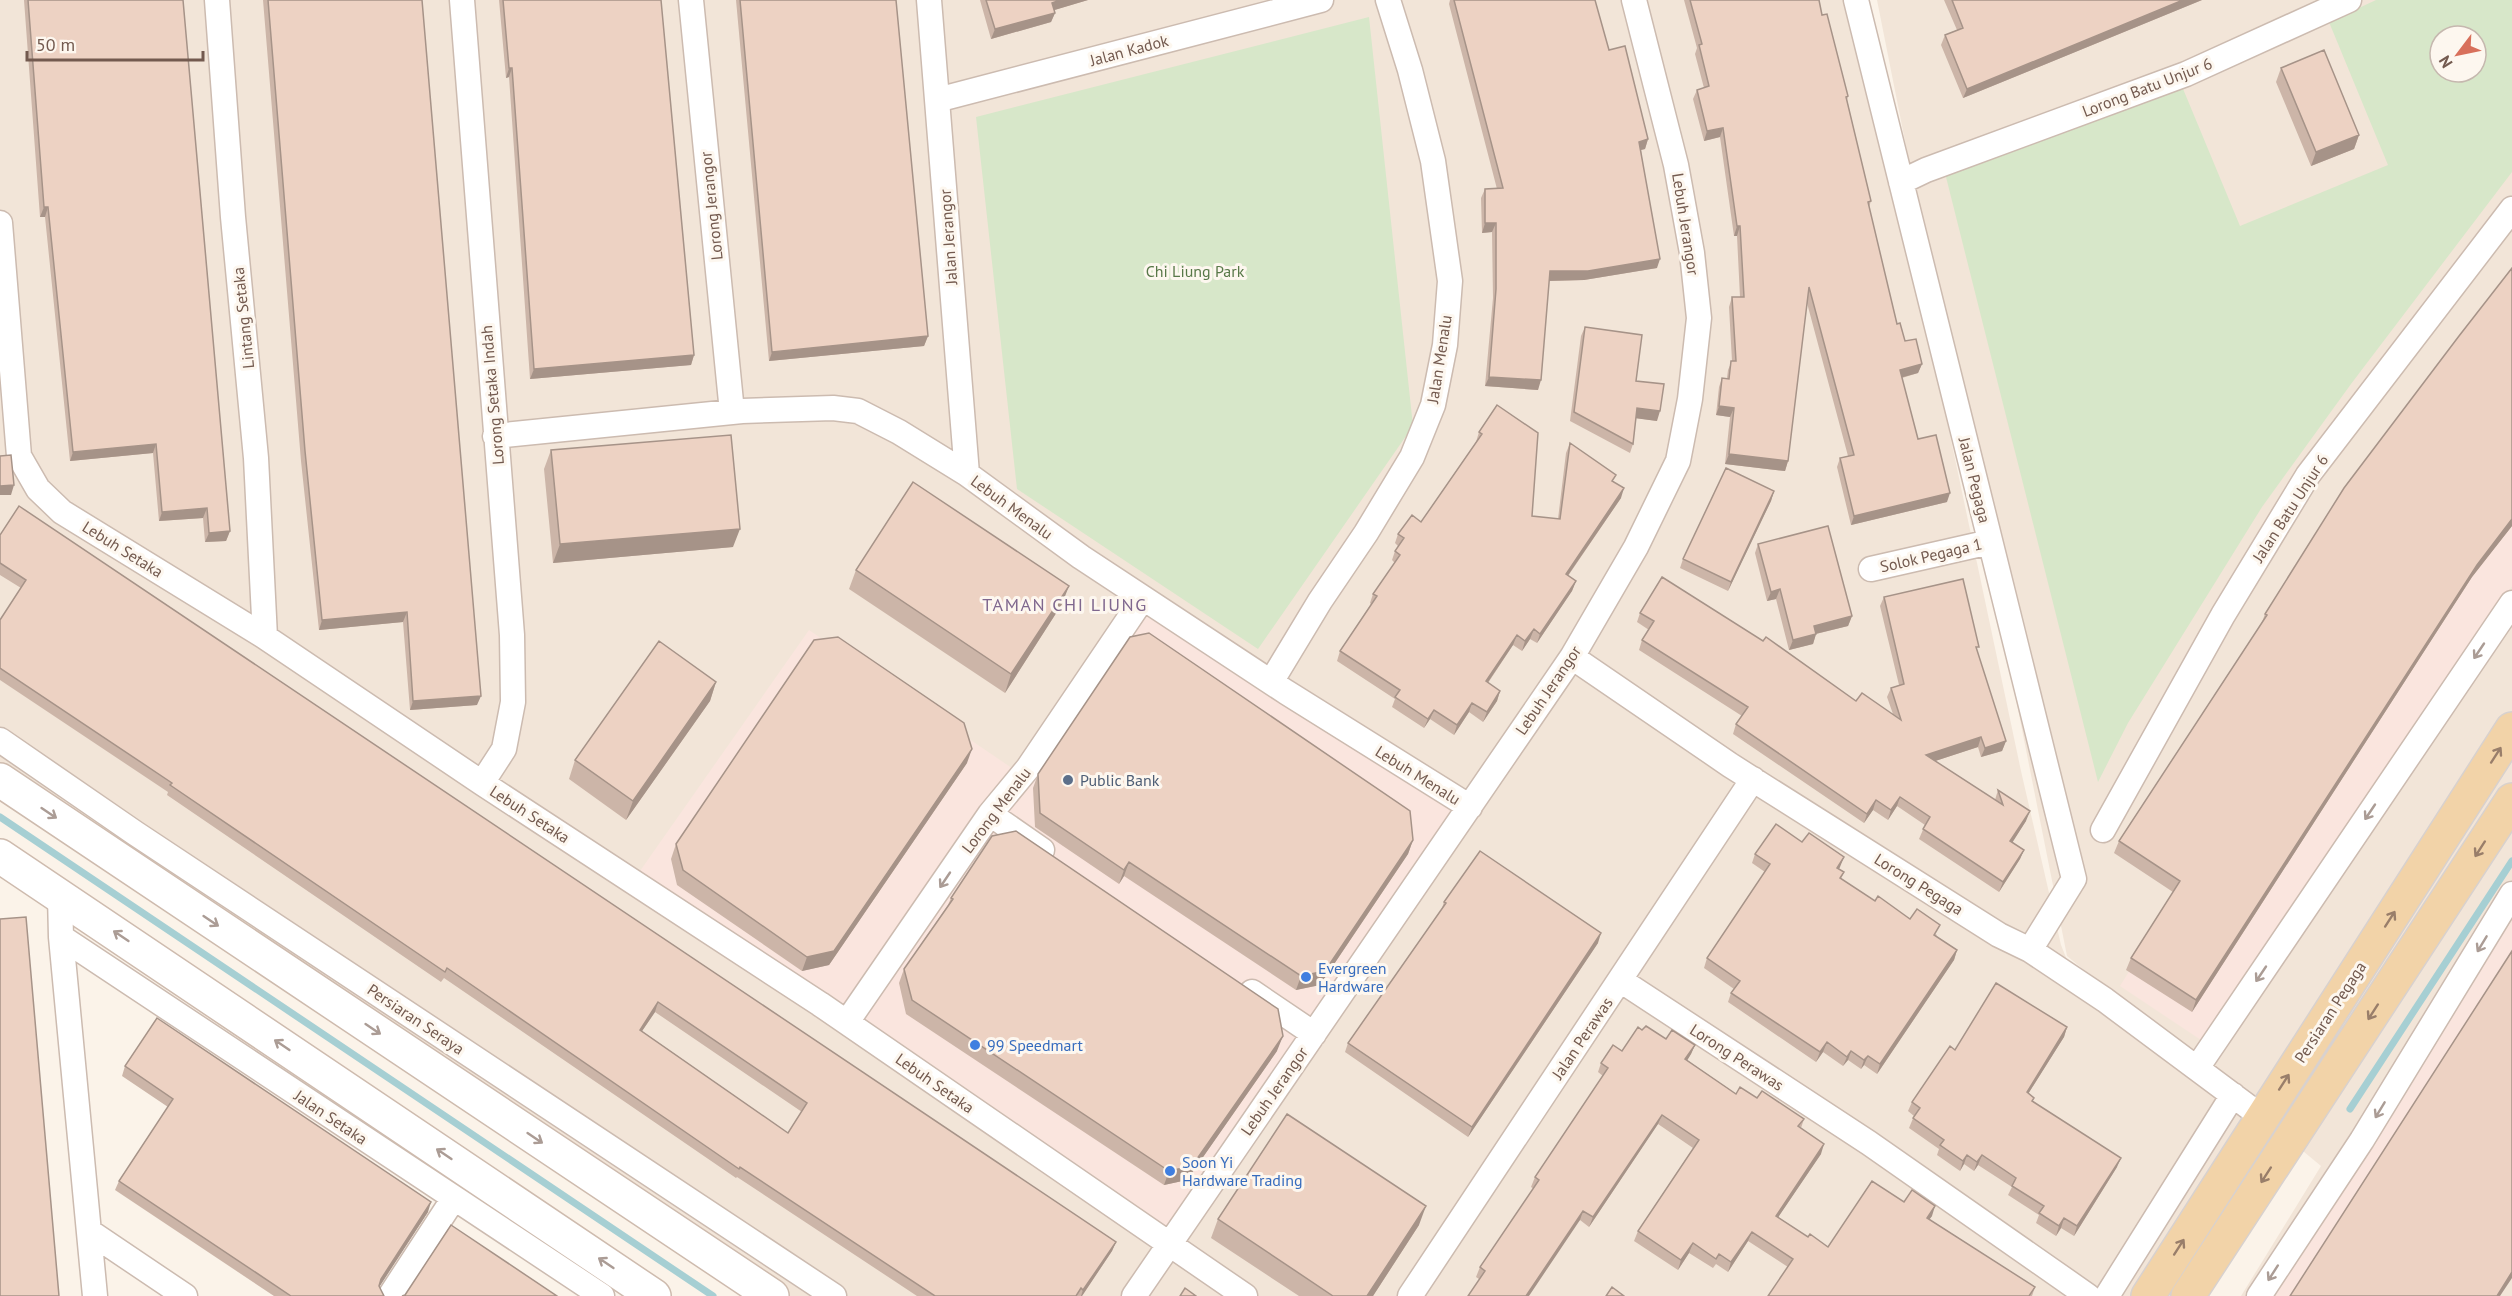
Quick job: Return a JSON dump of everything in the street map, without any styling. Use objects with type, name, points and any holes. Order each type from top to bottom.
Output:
[{"type":"main road","name":"Persiaran Pegaga","points":[[2148,1296],[2512,729]]},
{"type":"main road","name":"Persiaran Seraya","points":[[0,780],[772,1296]]},
{"type":"main road","points":[[2188,1296],[2510,804],[2477,784]]},
{"type":"main road","points":[[0,856],[654,1296]]},
{"type":"main road","points":[[2262,1117],[2290,1138]]},
{"type":"street","name":"Lintang Setaka","points":[[217,0],[233,217],[256,458],[266,637]]},
{"type":"street","name":"Lorong Setaka Indah","points":[[462,0],[512,635],[513,702],[504,749],[482,783]]},
{"type":"street","name":"Lorong Jerangor","points":[[692,0],[732,412]]},
{"type":"street","name":"Jalan Jerangor","points":[[929,0],[967,474]]},
{"type":"street","name":"Jalan Kadok","points":[[937,100],[1321,0]]},
{"type":"street","name":"Jalan Menalu","points":[[1271,682],[1320,601],[1361,542],[1412,457],[1433,405],[1445,345],[1450,281],[1433,161],[1410,70],[1388,0]]},
{"type":"street","name":"Lebuh Jerangor","points":[[1134,1296],[1572,657],[1636,547],[1678,461],[1690,399],[1699,318],[1692,253],[1676,165],[1634,0]]},
{"type":"street","name":"Jalan Pegaga","points":[[1856,0],[2074,879],[2030,950]]},
{"type":"street","name":"Lorong Batu Unjur 6","points":[[1901,182],[1934,167],[2186,74],[2349,0]]},
{"type":"street","name":"Jalan Batu Unjur 6","points":[[2103,830],[2223,615],[2308,475],[2512,209]]},
{"type":"street","name":"Lebuh Setaka","points":[[0,223],[19,456],[38,489],[62,512],[266,637],[482,783],[847,1022],[1245,1296]]},
{"type":"street","name":"Lebuh Menalu","points":[[495,436],[732,412],[833,408],[858,411],[899,432],[967,474],[1081,557],[1271,682],[1470,807]]},
{"type":"street","name":"Solok Pegaga 1","points":[[1871,569],[1990,542]]},
{"type":"street","name":"Lorong Menalu","points":[[847,1022],[990,814],[1028,768],[1143,598]]},
{"type":"street","points":[[2197,1068],[2512,603]]},
{"type":"street","name":"Lorong Pegaga","points":[[1572,657],[1753,779],[1999,935],[2030,950],[2105,1000],[2262,1117]]},
{"type":"street","name":"Persiaran Seraya","points":[[0,740],[834,1296]]},
{"type":"street","name":"Jalan Perawas","points":[[1410,1296],[1753,779]]},
{"type":"street","points":[[990,814],[1058,861]]},
{"type":"street","points":[[2259,1296],[2362,1140],[2512,894]]},
{"type":"street","points":[[60,895],[61,937],[95,1296]]},
{"type":"street","name":"Jalan Setaka","points":[[61,937],[602,1296]]},
{"type":"street","name":"Lorong Perawas","points":[[1620,980],[1862,1139],[2088,1296]]},
{"type":"street","points":[[1235,981],[1314,1034]]},
{"type":"street","points":[[2107,1296],[2233,1095]]},
{"type":"street","points":[[390,1296],[454,1198]]},
{"type":"street","points":[[90,1232],[185,1296]]},
{"type":"shaded area","name":"TAMAN CHI LIUNG","points":[[0,0],[1858,0],[2021,771],[2061,945],[2069,965],[2253,1123],[2140,1296],[775,1296],[0,775]]},
{"type":"shaded area","points":[[1877,0],[2512,0],[2512,1296],[2241,1296],[2321,1166],[2067,956]]},
{"type":"shaded area","points":[[2512,395],[2512,586],[2204,1042],[2120,986],[2313,675]]},
{"type":"shaded area","points":[[1146,608],[1455,810],[1167,1234],[640,871],[809,630],[1028,779]]},
{"type":"shaded area","points":[[2512,919],[2512,1120],[2399,1296],[2273,1296],[2395,1106]]},
{"type":"green space","points":[[2376,0],[2512,0],[2512,172],[2351,384],[2262,507],[2128,723],[2098,782],[1945,173],[2181,84],[2240,226],[2388,165],[2329,22]]},
{"type":"green space","name":"Chi Liung Park","points":[[1369,17],[1413,426],[1258,649],[1017,489],[976,117]]},
{"type":"building","points":[[28,0],[183,0],[230,531],[209,533],[207,508],[162,512],[156,444],[73,452],[48,207],[44,207]]},
{"type":"building","points":[[268,0],[422,0],[481,696],[413,701],[407,612],[322,620],[305,451]]},
{"type":"building","points":[[503,0],[661,0],[694,355],[534,369],[512,68],[509,68]]},
{"type":"building","points":[[740,0],[896,0],[928,336],[772,352]]},
{"type":"building","points":[[986,0],[1060,0],[1052,3],[1055,13],[995,29]]},
{"type":"building","points":[[1454,0],[1595,0],[1609,50],[1625,46],[1648,139],[1639,142],[1660,259],[1588,271],[1550,271],[1541,380],[1489,377],[1496,289],[1496,223],[1485,223],[1485,189],[1503,188]]},
{"type":"building","points":[[1690,0],[1819,0],[1822,15],[1827,14],[1848,96],[1846,97],[1871,201],[1868,202],[1897,324],[1900,323],[1905,341],[1916,339],[1922,364],[1900,370],[1918,439],[1936,435],[1950,493],[1854,516],[1840,458],[1854,455],[1809,287],[1788,461],[1729,454],[1734,408],[1719,406],[1722,378],[1729,379],[1731,361],[1736,361],[1732,297],[1744,297],[1740,226],[1737,226],[1723,128],[1707,131],[1697,90],[1709,86],[1699,45],[1702,44]]},
{"type":"building","points":[[1952,0],[2183,0],[1967,89],[1945,35],[1963,28]]},
{"type":"building","points":[[2324,50],[2359,135],[2316,152],[2281,68]]},
{"type":"building","points":[[2512,268],[2512,519],[2477,565],[2196,1000],[2131,958],[2180,881],[2119,841],[2267,615],[2265,614],[2344,488]]},
{"type":"building","points":[[1585,327],[1642,335],[1636,381],[1664,384],[1660,411],[1637,408],[1633,444],[1574,412]]},
{"type":"building","points":[[1497,405],[1538,433],[1532,516],[1560,519],[1570,443],[1616,475],[1612,481],[1624,488],[1566,574],[1576,581],[1540,634],[1534,629],[1525,641],[1517,635],[1486,681],[1500,691],[1487,712],[1472,703],[1457,725],[1434,710],[1428,719],[1395,697],[1400,690],[1340,651],[1377,596],[1373,594],[1400,555],[1395,551],[1404,538],[1398,534],[1412,515],[1421,522],[1482,434],[1479,432]]},
{"type":"building","points":[[731,435],[740,529],[560,544],[551,450]]},
{"type":"building","points":[[11,455],[14,485],[0,486],[0,456]]},
{"type":"building","points":[[1726,468],[1774,491],[1731,582],[1683,559]]},
{"type":"building","points":[[913,482],[1069,586],[1011,674],[856,570]]},
{"type":"building","points":[[19,506],[1116,1242],[1083,1290],[1081,1288],[1076,1296],[935,1296],[740,1167],[739,1169],[447,968],[445,972],[170,785],[172,783],[0,668],[0,620],[26,580],[0,563],[0,535]],"holes":[[[658,1002],[807,1103],[788,1133],[640,1030]]]},
{"type":"building","points":[[1828,526],[1852,616],[1814,626],[1816,634],[1793,640],[1780,589],[1771,592],[1758,544]]},
{"type":"building","points":[[1662,577],[1763,641],[1766,637],[1856,701],[1862,693],[1901,720],[1891,688],[1904,684],[1884,597],[1963,579],[1979,647],[1976,647],[2006,741],[1985,748],[1981,737],[1926,755],[2003,805],[1998,790],[2030,811],[2010,841],[2024,850],[2003,882],[1923,829],[1930,817],[1900,797],[1891,810],[1876,800],[1867,814],[1736,724],[1748,707],[1642,640],[1654,621],[1640,613]]},
{"type":"building","points":[[1149,633],[1410,811],[1413,840],[1325,971],[1301,976],[1129,862],[1124,870],[1040,813],[1038,774],[1130,637]]},
{"type":"building","points":[[838,637],[964,723],[972,749],[834,951],[807,957],[683,870],[676,844],[814,640]]},
{"type":"building","points":[[659,641],[716,682],[633,801],[575,760]]},
{"type":"building","points":[[1776,824],[1802,842],[1809,833],[1844,857],[1837,868],[1844,872],[1840,878],[1875,901],[1878,896],[1910,919],[1917,909],[1940,925],[1934,935],[1957,950],[1880,1064],[1868,1056],[1864,1060],[1851,1051],[1847,1057],[1827,1042],[1820,1052],[1731,993],[1740,981],[1707,958],[1770,864],[1755,854]]},
{"type":"building","points":[[1016,831],[1278,1009],[1283,1036],[1192,1166],[1169,1171],[912,1000],[904,969],[953,899],[951,898],[992,836]]},
{"type":"building","points":[[1480,851],[1601,933],[1472,1127],[1348,1043]]},
{"type":"building","points":[[26,917],[59,1296],[0,1296],[0,919]]},
{"type":"building","points":[[2512,951],[2512,1272],[2497,1296],[2290,1296]]},
{"type":"building","points":[[1996,983],[2067,1027],[2027,1092],[2034,1098],[2032,1101],[2121,1158],[2077,1226],[2064,1218],[2059,1226],[2039,1213],[2044,1206],[2012,1186],[2016,1178],[1982,1155],[1977,1162],[1967,1155],[1963,1161],[1940,1145],[1944,1140],[1913,1118],[1920,1108],[1912,1102],[1950,1046],[1955,1050]]},
{"type":"building","points":[[157,1018],[431,1202],[381,1279],[379,1286],[384,1296],[291,1296],[119,1181],[173,1099],[125,1066]]},
{"type":"building","points":[[1646,1026],[1666,1039],[1672,1030],[1695,1045],[1685,1059],[1736,1094],[1740,1087],[1757,1098],[1762,1091],[1804,1119],[1798,1126],[1824,1144],[1776,1216],[1808,1237],[1810,1234],[1828,1247],[1872,1181],[1904,1202],[1912,1190],[1935,1206],[1927,1218],[2035,1287],[2029,1296],[1768,1296],[1793,1259],[1752,1232],[1731,1262],[1719,1254],[1716,1259],[1693,1243],[1681,1260],[1638,1231],[1699,1140],[1662,1115],[1593,1217],[1583,1211],[1526,1296],[1468,1296],[1485,1271],[1480,1267],[1539,1180],[1535,1177],[1608,1068],[1601,1063],[1613,1045],[1622,1051],[1638,1027],[1642,1030]]},
{"type":"building","points":[[1287,1114],[1426,1206],[1367,1296],[1333,1296],[1218,1219]]},
{"type":"building","points":[[451,1225],[557,1296],[402,1296],[405,1295]]},
{"type":"building","points":[[1612,1287],[1624,1296],[1606,1296]]},
{"type":"building","points":[[1185,1288],[1196,1296],[1180,1296]]},
{"type":"waterway","points":[[0,817],[713,1296]]},
{"type":"waterway","points":[[2350,1109],[2512,861]]},
{"type":"place","name":"Public Bank","points":[[1068,780]]},
{"type":"place","name":"Evergreen Hardware","points":[[1306,977]]},
{"type":"place","name":"99 Speedmart","points":[[975,1045]]},
{"type":"place","name":"Soon Yi Hardware Trading","points":[[1170,1171]]},
{"type":"district","name":"TAMAN CHI LIUNG","points":[[1065,605]]}]
